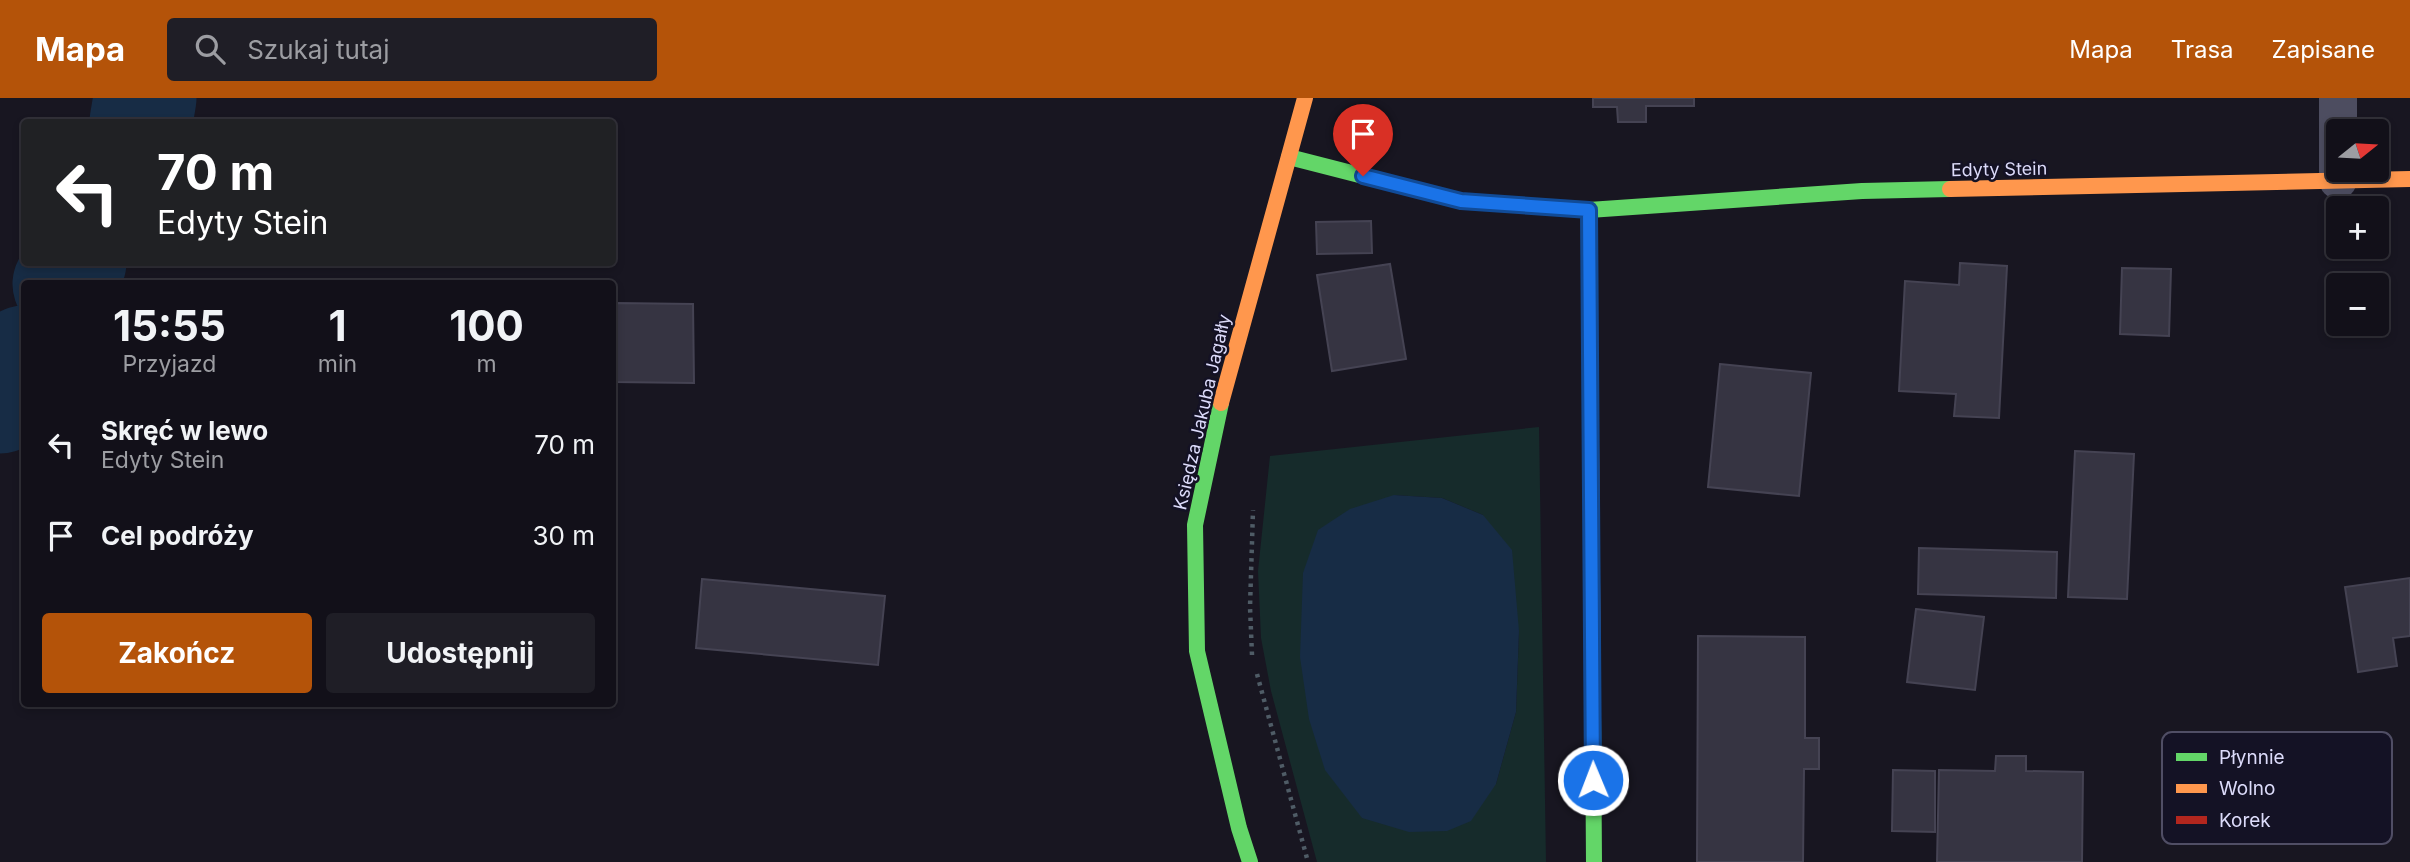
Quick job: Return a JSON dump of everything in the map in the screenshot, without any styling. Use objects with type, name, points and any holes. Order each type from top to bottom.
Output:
[{"type":"street","name":"Księdza Jakuba Jagałły","points":[[1250,862],[1239,828],[1197,651],[1195,525],[1226,386],[1305,98]]},
{"type":"street","points":[[2338,98],[2338,119]]},
{"type":"street","name":"Edyty Stein","points":[[1289,156],[1461,201],[1589,210],[1862,191],[2326,180]]},
{"type":"street","name":"Edyty Stein","points":[[2389,179],[2410,179]]},
{"type":"street","points":[[1589,210],[1594,862]]},
{"type":"path","points":[[1253,498],[1250,607],[1252,654],[1308,862]]},
{"type":"green space","points":[[1539,427],[1546,862],[1317,862],[1271,691],[1261,638],[1258,571],[1270,456]],"holes":[[[1394,495],[1442,498],[1483,515],[1519,631],[1516,712],[1496,784]]]},
{"type":"water","points":[[1394,495],[1442,498],[1483,515],[1512,550],[1519,631],[1516,712],[1496,784],[1471,821],[1447,831],[1409,832],[1362,818],[1325,770],[1309,719],[1300,657],[1303,573],[1318,530],[1350,509]]},
{"type":"building","points":[[1593,98],[1694,98],[1694,106],[1646,106],[1646,122],[1618,122],[1617,107],[1593,107]]},
{"type":"building","points":[[1371,221],[1372,253],[1317,254],[1316,222]]},
{"type":"building","points":[[1960,263],[2007,266],[1999,418],[1954,416],[1956,394],[1899,391],[1905,281],[1959,285]]},
{"type":"building","points":[[1390,264],[1406,359],[1332,371],[1317,275]]},
{"type":"building","points":[[2122,268],[2171,269],[2169,336],[2120,334]]},
{"type":"building","points":[[616,303],[693,304],[694,383],[616,382]]},
{"type":"building","points":[[1720,364],[1811,373],[1799,496],[1708,487]]},
{"type":"building","points":[[2075,451],[2134,454],[2127,599],[2068,597]]},
{"type":"building","points":[[1919,548],[2057,552],[2056,598],[1918,594]]},
{"type":"building","points":[[2410,578],[2410,636],[2393,638],[2397,666],[2358,672],[2345,587]]},
{"type":"building","points":[[702,579],[885,596],[878,665],[696,648]]},
{"type":"building","points":[[1916,609],[1984,617],[1975,690],[1907,682]]},
{"type":"building","points":[[1698,636],[1805,637],[1805,738],[1819,738],[1819,769],[1804,769],[1803,862],[1697,862]]},
{"type":"building","points":[[1996,756],[2026,756],[2026,771],[2083,772],[2082,862],[1937,862],[1939,770],[1995,771]]},
{"type":"building","points":[[1893,770],[1935,771],[1935,832],[1892,831]]},
{"type":"waterway","points":[[142,119],[145,98]]},
{"type":"waterway","points":[[66,280],[73,266]]},
{"type":"waterway","points":[[0,402],[21,363]]},
{"type":"traffic: fast","points":[[1289,157],[1461,201],[1589,210],[1862,191],[1950,189]]},
{"type":"traffic: fast","points":[[1221,403],[1195,525],[1197,651],[1239,828],[1250,862]]},
{"type":"traffic: fast","points":[[1593,716],[1594,862]]},
{"type":"traffic: slow","points":[[1221,403],[1305,98]]},
{"type":"traffic: slow","points":[[1950,189],[2410,179]]},
{"type":"traffic: slow","points":[[1591,443],[1593,716]]},
{"type":"traffic: jam","points":[[1589,210],[1591,443]]},
{"type":"route","points":[[1363,176],[1461,201],[1589,210],[1593,780]]}]
